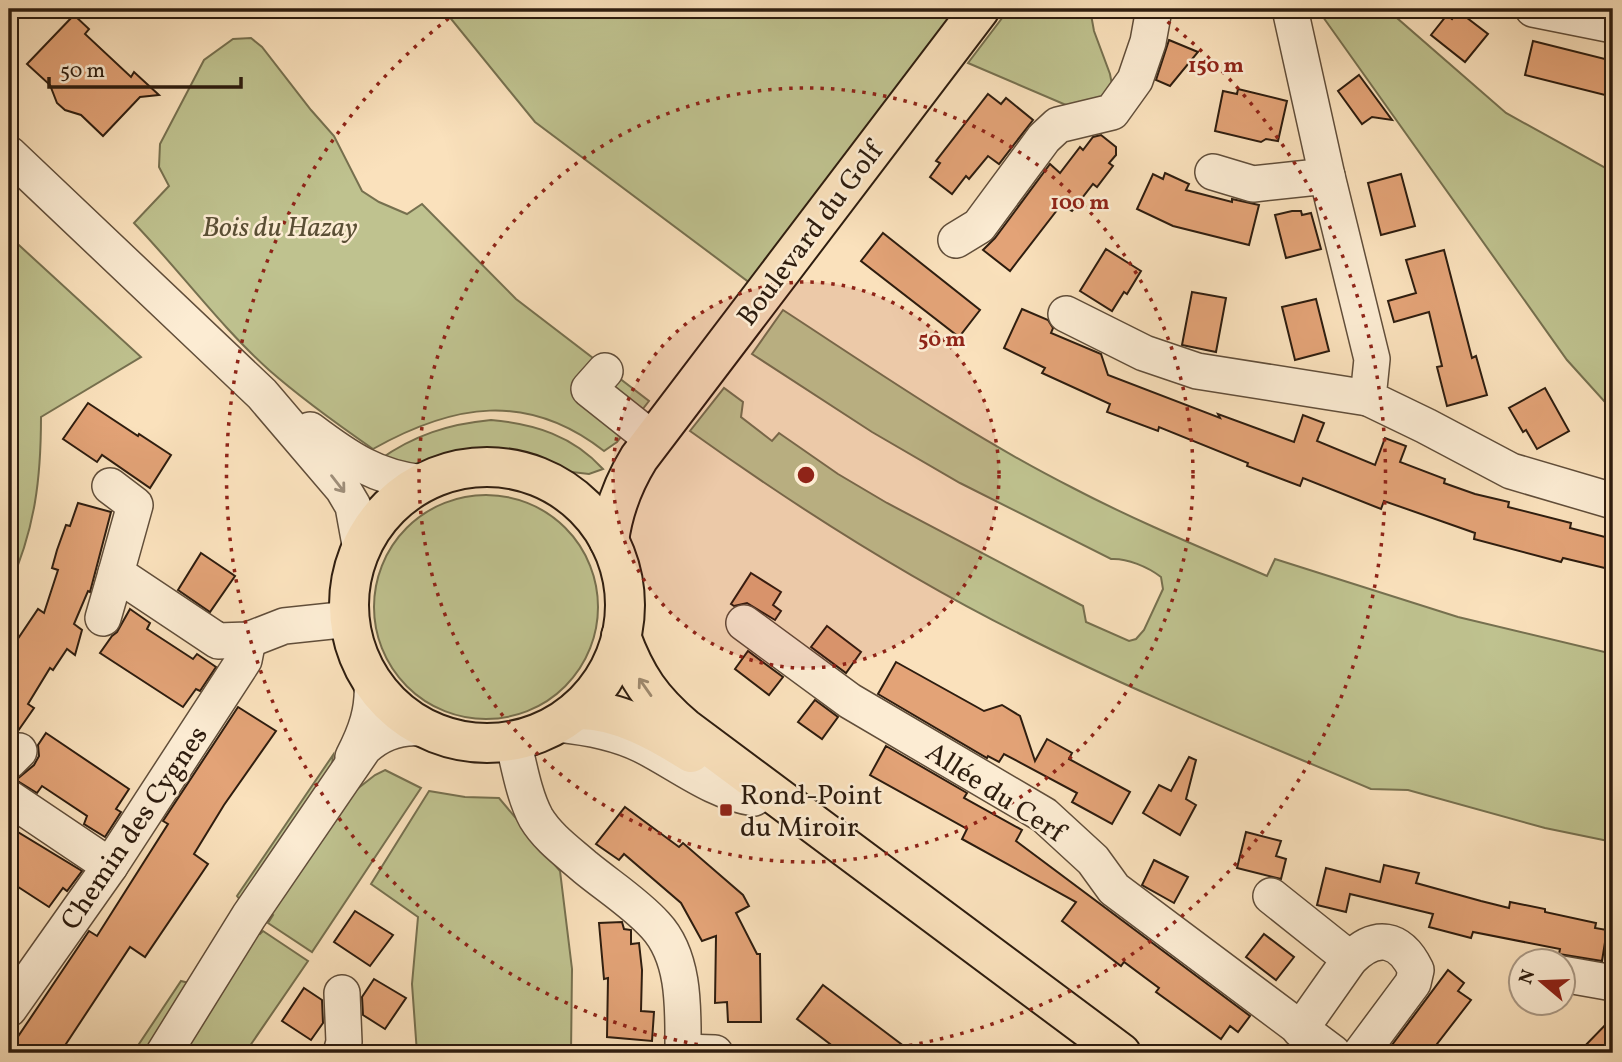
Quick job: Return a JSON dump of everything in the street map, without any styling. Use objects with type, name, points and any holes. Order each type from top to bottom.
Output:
[{"type":"main road","name":"Boulevard du Golf","points":[[609,541],[617,504],[627,478],[654,437],[979,9]]},
{"type":"main road","name":"Boulevard du Golf","points":[[564,491],[615,474],[654,437]]},
{"type":"main road","points":[[501,468],[540,478],[564,491],[590,513],[609,541],[620,567],[625,594],[621,636],[606,675],[590,697],[568,717],[543,732],[513,741],[474,743],[456,740],[422,728],[386,700],[372,681],[354,641],[350,619],[351,584],[361,550],[382,516],[401,498],[423,483],[461,470],[501,468]]},
{"type":"main road","points":[[621,636],[634,669],[646,689],[685,728],[1121,1053]]},
{"type":"main road","points":[[568,717],[593,711],[616,716],[660,735],[710,766],[1092,1053]]},
{"type":"street","points":[[956,240],[979,226],[1044,138],[1058,125],[1112,112],[1135,80],[1148,42],[1154,9]]},
{"type":"street","points":[[1290,9],[1372,359],[1368,398]]},
{"type":"street","points":[[1534,9],[1613,24]]},
{"type":"street","points":[[9,154],[262,394],[343,489],[355,513],[361,550]]},
{"type":"street","points":[[9,171],[65,207]]},
{"type":"street","points":[[1213,172],[1253,184],[1327,176]]},
{"type":"street","points":[[1066,314],[1144,353],[1197,371],[1368,398],[1511,471],[1613,501]]},
{"type":"street","points":[[605,371],[589,389],[654,437]]},
{"type":"street","points":[[262,394],[364,467],[397,479],[423,483]]},
{"type":"street","points":[[103,618],[135,505],[110,486]]},
{"type":"street","points":[[116,573],[218,641],[248,640],[284,626],[350,619]]},
{"type":"street","name":"Allée du Cerf","points":[[744,623],[850,701],[1044,816],[1093,860],[1114,889],[1333,1053]]},
{"type":"street","name":"Chemin des Cygnes","points":[[9,1009],[110,866],[244,660],[248,640]]},
{"type":"street","points":[[345,773],[370,720],[372,681]]},
{"type":"street","points":[[164,1053],[248,916],[345,773],[372,740],[392,730],[422,728]]},
{"type":"street","points":[[513,741],[531,804],[541,825],[563,848],[643,914],[663,936],[676,965],[694,1053]]},
{"type":"street","points":[[9,798],[110,866]]},
{"type":"street","points":[[1271,896],[1350,959]]},
{"type":"street","points":[[1300,1030],[1360,949],[1373,942],[1385,942],[1401,947],[1416,970],[1413,983],[1361,1053]]},
{"type":"street","points":[[1576,976],[1613,983]]},
{"type":"street","points":[[341,1053],[344,1042],[342,993]]},
{"type":"green space","points":[[443,9],[963,9],[750,283],[535,122]]},
{"type":"green space","points":[[1009,9],[1090,9],[1094,31],[1113,90],[1092,111],[1066,105],[968,63]]},
{"type":"green space","points":[[1332,9],[1404,9],[1397,18],[1506,113],[1613,172],[1613,411],[1567,360],[1323,17]]},
{"type":"green space","name":"Bois du Hazay","points":[[251,38],[262,47],[334,136],[362,191],[407,214],[422,204],[516,299],[649,401],[617,442],[604,451],[575,432],[547,419],[518,412],[490,411],[461,414],[432,422],[373,449],[281,381],[217,317],[134,223],[169,186],[159,167],[160,144],[204,60],[233,39]]},
{"type":"green space","points":[[9,236],[141,357],[41,417],[35,504],[25,545],[9,587]]},
{"type":"green space","points":[[783,310],[926,403],[1035,468],[1121,512],[1267,576],[1275,559],[1458,617],[1613,654],[1613,842],[1545,828],[1408,790],[1371,789],[1106,676],[1063,655],[934,588],[810,513],[690,431],[724,388],[743,402],[741,417],[772,441],[779,433],[838,474],[887,503],[1083,606],[1086,622],[1129,641],[1136,639],[1144,630],[1163,589],[1161,577],[1150,570],[1130,562],[1111,559],[960,483],[872,432],[752,354]]},
{"type":"green space","points":[[491,420],[538,429],[566,440],[603,469],[589,474],[563,471],[533,458],[491,450],[452,455],[414,467],[379,460],[432,432]]},
{"type":"green space","points":[[497,495],[519,499],[539,508],[557,520],[573,536],[594,574],[598,607],[594,640],[590,650],[573,678],[557,694],[519,715],[475,719],[453,715],[433,706],[415,694],[399,678],[378,640],[374,596],[378,574],[387,554],[399,536],[415,520],[453,499]]},
{"type":"green space","points":[[333,755],[332,766],[241,901],[237,896]]},
{"type":"green space","points":[[385,770],[421,788],[312,952],[268,923],[273,915],[270,913],[347,797]]},
{"type":"green space","points":[[429,791],[465,797],[499,798],[560,871],[572,969],[571,1053],[417,1053],[412,984],[418,917],[371,884]]},
{"type":"green space","points":[[263,931],[308,961],[245,1053],[182,1053],[257,932],[260,934]]},
{"type":"green space","points":[[181,981],[189,983],[146,1053],[133,1053]]},
{"type":"building","points":[[1458,11],[1488,34],[1465,62],[1431,35],[1447,15],[1452,19]]},
{"type":"building","points":[[74,15],[89,29],[85,34],[131,77],[134,72],[159,95],[140,97],[103,136],[81,115],[65,110],[57,103],[50,85],[27,64]]},
{"type":"building","points":[[1169,40],[1198,52],[1170,86],[1156,80]]},
{"type":"building","points":[[1533,41],[1613,61],[1613,97],[1525,75]]},
{"type":"building","points":[[1359,75],[1392,120],[1372,117],[1362,124],[1338,91]]},
{"type":"building","points":[[1238,89],[1287,101],[1278,141],[1266,139],[1261,142],[1215,131],[1223,91],[1237,94]]},
{"type":"building","points":[[988,94],[1001,104],[1006,98],[1033,120],[999,164],[988,156],[969,179],[966,176],[952,194],[930,177],[940,163],[936,161]]},
{"type":"building","points":[[1101,135],[1116,147],[1116,155],[1109,163],[1113,166],[1097,187],[1093,184],[1072,211],[1061,205],[1010,271],[983,250],[1050,164],[1060,173],[1080,147],[1083,150],[1093,137]]},
{"type":"building","points":[[1165,173],[1189,184],[1186,190],[1232,202],[1232,199],[1259,205],[1249,245],[1173,226],[1137,209],[1153,174],[1163,179]]},
{"type":"building","points":[[1401,174],[1415,226],[1381,235],[1368,183]]},
{"type":"building","points":[[1301,211],[1302,215],[1311,213],[1321,249],[1286,258],[1275,215]]},
{"type":"building","points":[[883,233],[980,310],[959,337],[861,261]]},
{"type":"building","points":[[1106,249],[1141,271],[1127,294],[1124,292],[1112,311],[1080,291]]},
{"type":"building","points":[[1444,250],[1472,358],[1476,356],[1487,395],[1447,406],[1437,367],[1442,366],[1429,312],[1394,322],[1388,301],[1416,293],[1406,260]]},
{"type":"building","points":[[1192,292],[1226,298],[1216,352],[1182,345]]},
{"type":"building","points":[[1316,299],[1329,351],[1295,360],[1282,307]]},
{"type":"building","points":[[1022,309],[1048,320],[1053,328],[1051,333],[1101,354],[1108,375],[1220,418],[1218,414],[1294,442],[1303,415],[1324,423],[1317,441],[1375,465],[1385,438],[1406,446],[1400,462],[1445,479],[1444,483],[1509,502],[1508,507],[1571,523],[1570,528],[1613,539],[1613,570],[1563,558],[1561,562],[1474,539],[1475,533],[1384,501],[1381,509],[1303,478],[1300,486],[1159,427],[1158,431],[1107,412],[1110,404],[1042,373],[1045,368],[1004,348]]},
{"type":"building","points":[[1545,388],[1569,431],[1537,449],[1509,408]]},
{"type":"building","points":[[88,403],[171,455],[150,488],[102,455],[97,462],[63,439]]},
{"type":"building","points":[[78,503],[111,512],[90,592],[88,591],[74,624],[82,630],[75,655],[67,649],[53,670],[50,668],[28,704],[34,708],[18,731],[9,734],[9,652],[38,609],[44,613],[58,570],[52,568],[57,550]]},
{"type":"building","points":[[201,553],[235,576],[210,612],[178,590]]},
{"type":"building","points":[[751,573],[781,592],[773,605],[781,611],[775,620],[747,603],[734,606],[731,604]]},
{"type":"building","points":[[130,609],[150,623],[147,629],[193,659],[197,654],[216,667],[200,691],[196,689],[183,707],[100,653],[117,632]]},
{"type":"building","points":[[827,626],[861,652],[846,673],[811,647]]},
{"type":"building","points":[[748,651],[783,677],[769,695],[735,669]]},
{"type":"building","points":[[896,662],[984,711],[1002,705],[1020,716],[1035,761],[1047,739],[1072,753],[1069,759],[1130,792],[1112,824],[1072,802],[1077,793],[1004,754],[999,762],[988,756],[987,758],[878,694]]},
{"type":"building","points":[[815,700],[838,717],[822,739],[798,722]]},
{"type":"building","points":[[238,707],[276,731],[224,805],[194,854],[208,864],[145,957],[130,947],[60,1053],[26,1053],[13,1044],[89,931],[97,936],[168,824],[163,821]]},
{"type":"building","points":[[46,733],[129,789],[116,809],[121,812],[105,837],[84,824],[87,816],[42,786],[37,793],[16,780],[34,765],[39,756],[38,745]]},
{"type":"building","points":[[886,746],[967,793],[964,798],[1022,830],[1016,841],[1250,1016],[1238,1032],[1230,1026],[1221,1039],[1156,992],[1159,988],[1124,962],[1121,966],[1062,921],[1076,902],[962,839],[967,829],[870,775]]},
{"type":"building","points":[[1189,757],[1196,760],[1186,799],[1196,805],[1180,835],[1143,813],[1159,785],[1171,791]]},
{"type":"building","points":[[625,807],[679,847],[683,843],[743,895],[749,906],[736,913],[757,954],[760,954],[761,1022],[728,1022],[727,1002],[715,1003],[716,936],[702,941],[681,903],[624,854],[619,860],[596,844]]},
{"type":"building","points":[[9,822],[14,826],[13,829],[82,871],[67,891],[63,888],[49,907],[9,881]]},
{"type":"building","points":[[1246,832],[1281,841],[1276,856],[1286,859],[1281,879],[1237,868]]},
{"type":"building","points":[[1154,860],[1188,877],[1174,903],[1142,885]]},
{"type":"building","points":[[1384,865],[1419,873],[1416,883],[1481,901],[1509,908],[1510,902],[1596,923],[1595,928],[1607,930],[1602,961],[1576,957],[1576,946],[1545,946],[1473,932],[1471,938],[1429,927],[1433,914],[1350,894],[1346,912],[1317,905],[1326,868],[1380,882]]},
{"type":"building","points":[[355,911],[393,935],[370,966],[334,942]]},
{"type":"building","points":[[622,922],[624,929],[631,930],[631,944],[639,943],[642,970],[641,1011],[654,1012],[652,1041],[607,1037],[608,978],[604,979],[599,923]]},
{"type":"building","points":[[1264,934],[1294,957],[1276,980],[1246,957]]},
{"type":"building","points":[[1448,970],[1464,983],[1458,991],[1471,1000],[1430,1053],[1386,1053]]},
{"type":"building","points":[[374,979],[406,998],[385,1029],[363,1015],[362,997]]},
{"type":"building","points":[[823,985],[913,1053],[842,1053],[797,1019]]},
{"type":"building","points":[[304,988],[322,1000],[323,1023],[311,1040],[282,1021]]},
{"type":"building","points":[[1613,1017],[1613,1053],[1578,1053]]},
{"type":"place","name":"Rond-Point du Miroir","points":[[726,810]]}]
